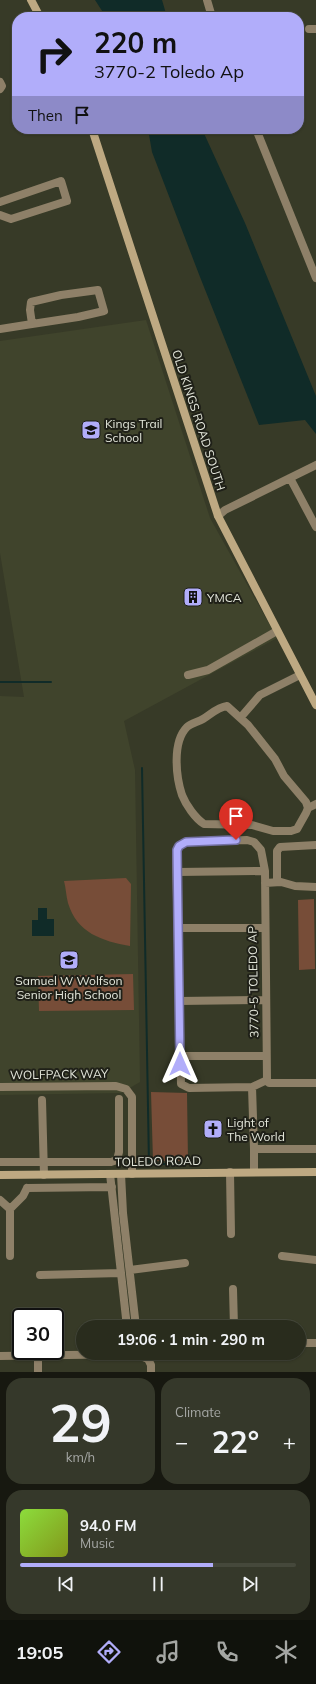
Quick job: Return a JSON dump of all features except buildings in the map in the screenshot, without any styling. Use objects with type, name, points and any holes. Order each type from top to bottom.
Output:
[{"type":"street","points":[[31,0],[37,12]]},
{"type":"street","points":[[207,0],[211,12]]},
{"type":"street","points":[[0,82],[2,86],[0,89]]},
{"type":"street","name":"OLD KINGS ROAD SOUTH","points":[[94,134],[218,516],[316,705]]},
{"type":"street","points":[[258,134],[316,278]]},
{"type":"street","points":[[0,202],[60,181],[67,201],[12,219],[0,215]]},
{"type":"street","points":[[0,329],[78,317],[104,311],[98,290],[61,295],[31,302],[30,310],[32,324]]},
{"type":"street","points":[[218,516],[225,510],[316,465]]},
{"type":"street","points":[[290,478],[316,527]]},
{"type":"street","points":[[188,675],[208,670],[277,631]]},
{"type":"street","points":[[241,718],[260,695],[300,675]]},
{"type":"street","points":[[308,808],[306,802],[284,776],[275,759],[241,718],[227,706],[219,707],[200,721],[188,726],[183,732],[177,745],[176,752],[182,796],[190,809],[204,824],[252,825],[268,830],[291,831],[297,829],[308,808],[316,804]]},
{"type":"street","points":[[177,872],[265,871],[261,850],[258,844],[247,840],[186,842],[179,846],[177,850],[177,872],[179,1001],[181,1084],[184,1087],[252,1087],[267,1080],[269,1083],[316,1083]]},
{"type":"street","points":[[277,882],[277,852],[280,847],[316,845]]},
{"type":"street","name":"3770-5 TOLEDO AP","points":[[265,871],[267,1080]]},
{"type":"street","points":[[265,883],[277,882],[295,886],[316,887]]},
{"type":"street","points":[[178,928],[265,928]]},
{"type":"street","points":[[179,1001],[266,1000]]},
{"type":"street","points":[[180,1056],[266,1056]]},
{"type":"street","name":"WOLFPACK WAY","points":[[0,1087],[116,1086],[126,1089],[132,1097],[132,1174]]},
{"type":"street","points":[[252,1087],[254,1172]]},
{"type":"street","points":[[0,1162],[111,1162],[117,1160],[119,1152],[119,1099]]},
{"type":"street","points":[[42,1100],[44,1175]]},
{"type":"street","points":[[254,1149],[316,1149]]},
{"type":"street","points":[[230,1172],[231,1234]]},
{"type":"street","name":"TOLEDO ROAD","points":[[0,1176],[316,1172]]},
{"type":"street","points":[[110,1174],[126,1320]]},
{"type":"street","points":[[121,1174],[135,1320]]},
{"type":"street","points":[[10,1256],[10,1209],[23,1196],[27,1188],[26,1175]]},
{"type":"street","points":[[27,1188],[112,1187]]},
{"type":"street","points":[[0,1200],[10,1209]]},
{"type":"street","points":[[282,1256],[316,1260]]},
{"type":"street","points":[[130,1270],[185,1263]]},
{"type":"street","points":[[40,1275],[121,1273]]},
{"type":"street","points":[[233,1289],[234,1320]]},
{"type":"street","points":[[64,1355],[76,1355]]},
{"type":"street","points":[[0,1356],[12,1356]]},
{"type":"street","points":[[38,1360],[38,1372]]},
{"type":"street","points":[[148,1360],[152,1372]]},
{"type":"shaded area","points":[[146,320],[210,518],[277,638],[124,721],[135,770],[140,1082],[121,1093],[0,1095],[0,696],[24,697],[0,553],[0,341]]},
{"type":"shaded area","points":[[126,878],[131,884],[130,946],[100,938],[84,928],[72,913],[68,903],[64,881]]},
{"type":"shaded area","points":[[314,899],[315,969],[299,970],[298,900]]},
{"type":"shaded area","points":[[133,974],[134,1010],[39,1011],[38,976]]},
{"type":"shaded area","points":[[151,1092],[187,1093],[188,1161],[153,1161]]},
{"type":"water","points":[[95,0],[162,0],[166,12],[103,12]]},
{"type":"water","points":[[149,134],[204,134],[245,223],[316,396],[316,434],[305,420],[259,425],[152,152]]},
{"type":"water","points":[[38,908],[47,908],[47,919],[54,919],[54,936],[32,936],[32,920],[38,920]]},
{"type":"waterway","points":[[0,682],[51,682]]},
{"type":"waterway","points":[[142,768],[149,1164],[186,1164]]},
{"type":"place","name":"Kings Trail School","points":[[91,430]]},
{"type":"place","name":"YMCA","points":[[193,597]]},
{"type":"place","name":"Samuel W Wolfson Senior High School","points":[[69,960]]},
{"type":"place","name":"Light of The World","points":[[213,1129]]},
{"type":"route","points":[[180,1064],[176,853],[179,846],[186,842],[236,840]]}]
